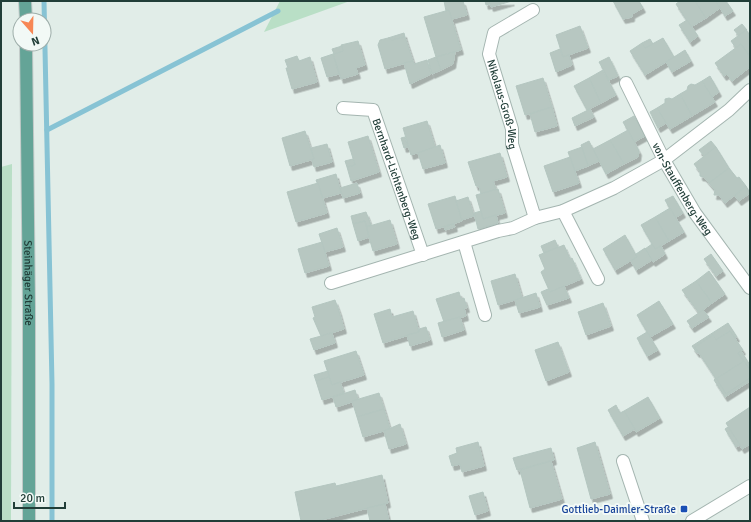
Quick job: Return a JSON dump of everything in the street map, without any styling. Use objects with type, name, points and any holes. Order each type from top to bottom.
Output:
[{"type":"main road","points":[[25,1],[26,12]]},
{"type":"main road","name":"Steinhäger Straße","points":[[26,52],[29,307],[29,521]]},
{"type":"street","name":"Nikolaus-Groß-Weg","points":[[533,10],[494,33],[489,54],[512,129],[512,144],[535,218]]},
{"type":"street","name":"von-Stauffenberg-Weg","points":[[626,83],[664,160],[695,213],[750,288]]},
{"type":"street","points":[[331,283],[513,228],[535,218],[563,211],[614,188],[664,160],[729,110],[750,90]]},
{"type":"street","name":"Bernhard-Lichtenberg-Weg","points":[[343,108],[374,110],[423,255]]},
{"type":"street","points":[[563,211],[598,279]]},
{"type":"street","points":[[464,242],[485,315]]},
{"type":"street","points":[[623,461],[643,521]]},
{"type":"street","points":[[692,521],[750,486]]},
{"type":"green space","points":[[280,1],[350,1],[264,32]]},
{"type":"green space","points":[[12,164],[11,521],[1,521],[1,167]]},
{"type":"building","points":[[444,1],[463,1],[467,15],[452,19],[449,10],[446,11]]},
{"type":"building","points":[[485,1],[489,1],[490,4],[486,5]]},
{"type":"building","points":[[489,1],[512,1],[491,7]]},
{"type":"building","points":[[613,1],[639,1],[643,8],[632,14],[632,17],[623,19]]},
{"type":"building","points":[[680,1],[695,1],[706,18],[691,27],[676,4]]},
{"type":"building","points":[[695,1],[716,1],[720,8],[706,18]]},
{"type":"building","points":[[716,1],[726,1],[733,11],[725,16]]},
{"type":"building","points":[[449,10],[461,50],[436,57],[424,17]]},
{"type":"building","points":[[687,20],[698,36],[690,42],[679,25]]},
{"type":"building","points":[[742,24],[747,30],[739,36],[734,30]]},
{"type":"building","points":[[580,26],[588,48],[563,57],[556,35]]},
{"type":"building","points":[[746,30],[750,35],[750,56],[741,44],[736,48],[731,41]]},
{"type":"building","points":[[404,33],[405,37],[392,40],[388,38]]},
{"type":"building","points":[[405,37],[413,61],[385,69],[378,45],[380,40],[388,38],[392,40]]},
{"type":"building","points":[[663,38],[674,57],[645,75],[630,51],[642,43],[645,48]]},
{"type":"building","points":[[650,39],[653,44],[645,48],[642,43]]},
{"type":"building","points":[[358,41],[365,65],[356,68],[358,74],[341,79],[333,54],[343,51],[341,45]]},
{"type":"building","points":[[741,44],[750,57],[750,67],[732,81],[727,74],[724,76],[715,63]]},
{"type":"building","points":[[342,46],[343,51],[334,54],[332,49]]},
{"type":"building","points":[[560,49],[563,57],[569,55],[572,65],[556,72],[550,53]]},
{"type":"building","points":[[685,50],[691,61],[672,72],[666,62]]},
{"type":"building","points":[[455,52],[453,64],[441,70],[436,57]]},
{"type":"building","points":[[333,54],[339,74],[327,77],[321,58]]},
{"type":"building","points":[[297,56],[299,61],[310,57],[317,82],[292,89],[285,60]]},
{"type":"building","points":[[436,57],[441,70],[432,74],[428,60]]},
{"type":"building","points":[[609,57],[618,76],[609,80],[599,62]]},
{"type":"building","points":[[427,60],[431,74],[410,84],[404,63],[413,61],[414,64]]},
{"type":"building","points":[[603,70],[616,95],[601,103],[589,78]]},
{"type":"building","points":[[710,76],[719,92],[712,97],[702,81]]},
{"type":"building","points":[[543,78],[552,107],[525,115],[516,86]]},
{"type":"building","points":[[589,78],[601,103],[587,110],[574,86]]},
{"type":"building","points":[[702,81],[715,102],[692,116],[680,94],[687,90],[688,86],[691,84],[695,85]]},
{"type":"building","points":[[680,94],[692,116],[670,129],[657,108],[665,103],[665,99],[672,99]]},
{"type":"building","points":[[552,107],[557,126],[535,132],[530,114]]},
{"type":"building","points":[[657,108],[666,123],[658,128],[650,112]]},
{"type":"building","points":[[590,109],[594,117],[575,126],[572,118]]},
{"type":"building","points":[[634,116],[645,136],[634,142],[623,122]]},
{"type":"building","points":[[427,121],[435,147],[411,155],[403,128]]},
{"type":"building","points":[[628,130],[639,151],[638,157],[624,164],[610,140]]},
{"type":"building","points":[[305,131],[314,159],[290,166],[282,138]]},
{"type":"building","points":[[368,136],[379,172],[351,181],[347,167],[355,165],[348,142]]},
{"type":"building","points":[[405,137],[408,147],[404,148],[401,138]]},
{"type":"building","points":[[610,140],[624,164],[606,174],[593,149]]},
{"type":"building","points":[[589,141],[599,161],[588,166],[581,145]]},
{"type":"building","points":[[711,141],[716,147],[704,156],[699,150]]},
{"type":"building","points":[[327,144],[332,162],[314,167],[312,160],[314,159],[311,148]]},
{"type":"building","points":[[440,145],[445,163],[423,169],[418,153]]},
{"type":"building","points":[[582,147],[588,166],[575,171],[568,152]]},
{"type":"building","points":[[716,147],[729,168],[709,183],[704,177],[700,176],[700,172],[694,164]]},
{"type":"building","points":[[500,153],[507,177],[493,181],[496,189],[481,194],[479,186],[476,186],[468,162]]},
{"type":"building","points":[[570,157],[579,183],[553,192],[544,166]]},
{"type":"building","points":[[353,159],[355,165],[347,167],[345,161]]},
{"type":"building","points":[[729,168],[746,186],[725,203],[719,195],[714,195],[715,190],[709,183]]},
{"type":"building","points":[[336,174],[341,193],[323,198],[316,180]]},
{"type":"building","points":[[318,183],[327,213],[296,222],[287,192]]},
{"type":"building","points":[[357,183],[360,193],[343,198],[340,188]]},
{"type":"building","points":[[746,186],[750,193],[739,201],[735,196]]},
{"type":"building","points":[[498,189],[505,213],[483,219],[476,195]]},
{"type":"building","points":[[455,196],[462,221],[436,229],[428,204]]},
{"type":"building","points":[[673,196],[683,213],[675,218],[665,200]]},
{"type":"building","points":[[468,197],[474,216],[462,220],[456,201]]},
{"type":"building","points":[[670,208],[684,232],[669,241],[655,217]]},
{"type":"building","points":[[481,211],[483,219],[496,215],[498,223],[478,229],[474,213]]},
{"type":"building","points":[[366,212],[371,225],[366,227],[365,221],[353,224],[351,216]]},
{"type":"building","points":[[655,217],[669,241],[655,249],[641,225]]},
{"type":"building","points":[[390,220],[397,244],[373,251],[366,227]]},
{"type":"building","points":[[365,221],[369,237],[358,241],[353,224]]},
{"type":"building","points":[[454,224],[455,227],[445,230],[444,227]]},
{"type":"building","points":[[337,228],[343,247],[325,252],[319,234]]},
{"type":"building","points":[[625,235],[637,257],[615,270],[603,249]]},
{"type":"building","points":[[555,240],[558,247],[544,253],[541,246]]},
{"type":"building","points":[[322,242],[329,266],[305,273],[298,249]]},
{"type":"building","points":[[652,244],[655,249],[661,246],[665,254],[653,262],[645,249]]},
{"type":"building","points":[[564,245],[570,259],[572,258],[581,279],[550,292],[541,272],[545,269],[539,255]]},
{"type":"building","points":[[645,248],[652,260],[636,270],[631,261],[637,257],[636,254]]},
{"type":"building","points":[[711,254],[723,271],[716,276],[704,259]]},
{"type":"building","points":[[709,271],[725,294],[712,303],[696,281]]},
{"type":"building","points":[[515,274],[522,298],[498,305],[491,281]]},
{"type":"building","points":[[696,281],[712,303],[699,313],[682,290]]},
{"type":"building","points":[[564,286],[569,298],[547,305],[541,292],[548,289],[550,292]]},
{"type":"building","points":[[459,292],[461,299],[464,298],[467,308],[464,308],[466,316],[444,322],[436,299]]},
{"type":"building","points":[[536,293],[540,307],[519,313],[515,300]]},
{"type":"building","points":[[335,300],[344,329],[321,336],[313,318],[315,317],[312,307]]},
{"type":"building","points":[[659,301],[673,324],[650,337],[637,315]]},
{"type":"building","points":[[603,303],[611,326],[586,335],[578,312]]},
{"type":"building","points":[[390,309],[392,317],[413,311],[419,332],[383,343],[374,314]]},
{"type":"building","points":[[703,310],[709,317],[692,328],[687,321]]},
{"type":"building","points":[[460,317],[464,330],[442,337],[438,323]]},
{"type":"building","points":[[728,323],[737,337],[735,338],[730,331],[716,340],[713,335],[695,347],[699,352],[697,353],[692,346]]},
{"type":"building","points":[[426,327],[430,340],[410,346],[407,335],[419,332],[419,329]]},
{"type":"building","points":[[730,331],[743,350],[738,353],[744,361],[716,379],[695,347],[713,335],[716,340]]},
{"type":"building","points":[[647,332],[658,350],[647,356],[637,338]]},
{"type":"building","points":[[332,333],[335,343],[314,350],[310,339]]},
{"type":"building","points":[[558,342],[569,372],[546,381],[535,350]]},
{"type":"building","points":[[356,351],[364,375],[332,385],[324,361]]},
{"type":"building","points":[[741,351],[750,365],[750,370],[738,353]]},
{"type":"building","points":[[744,361],[750,370],[750,378],[726,394],[716,379]]},
{"type":"building","points":[[328,371],[329,377],[316,381],[314,375]]},
{"type":"building","points":[[329,377],[332,385],[340,382],[344,393],[322,400],[316,381]]},
{"type":"building","points":[[716,378],[726,394],[750,378],[750,381],[725,397],[714,380]]},
{"type":"building","points":[[355,390],[358,400],[336,407],[333,397]]},
{"type":"building","points":[[379,393],[384,409],[357,417],[352,401]]},
{"type":"building","points":[[648,397],[660,418],[636,432],[624,411]]},
{"type":"building","points":[[616,405],[620,413],[624,411],[635,429],[623,436],[608,410]]},
{"type":"building","points":[[750,407],[750,444],[742,449],[726,423]]},
{"type":"building","points":[[384,409],[390,429],[363,437],[357,417]]},
{"type":"building","points":[[400,424],[406,444],[389,449],[384,431]]},
{"type":"building","points":[[728,427],[740,445],[736,447],[725,429]]},
{"type":"building","points":[[478,442],[484,466],[462,472],[460,464],[452,466],[449,456],[457,453],[456,448]]},
{"type":"building","points":[[595,442],[610,494],[591,499],[577,448]]},
{"type":"building","points":[[551,448],[554,460],[517,470],[513,458]]},
{"type":"building","points":[[551,461],[562,499],[530,508],[520,470]]},
{"type":"building","points":[[382,475],[388,503],[317,521],[301,521],[295,492],[335,483],[336,486]]},
{"type":"building","points":[[483,492],[488,511],[475,515],[469,496]]},
{"type":"building","points":[[385,504],[389,521],[370,521],[367,508]]},
{"type":"waterway","points":[[44,1],[52,384],[52,521]]},
{"type":"waterway","points":[[47,130],[278,11]]},
{"type":"place","name":"Gottlieb-Daimler-Straße","points":[[684,509]]}]
